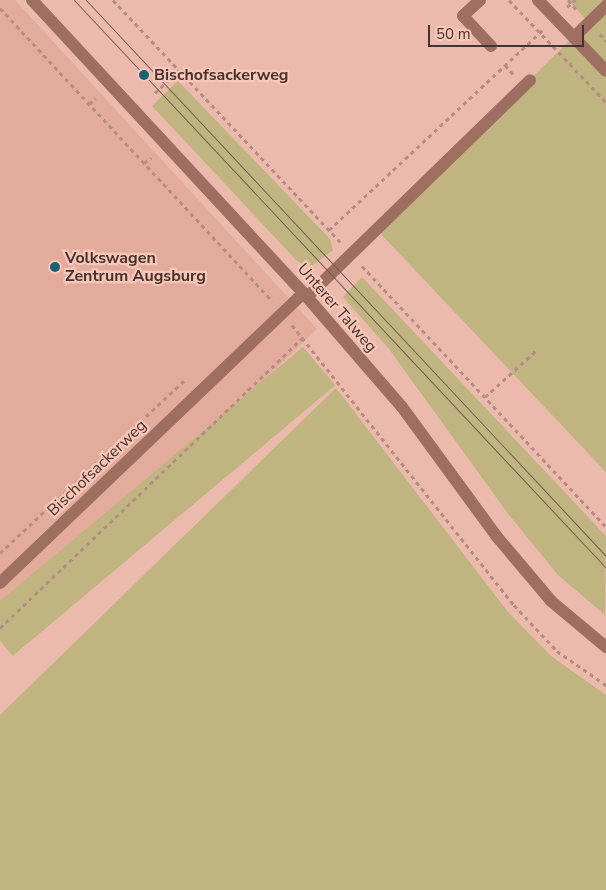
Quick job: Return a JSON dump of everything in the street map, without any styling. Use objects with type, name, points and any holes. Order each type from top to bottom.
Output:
[{"type":"street","name":"Unterer Talweg","points":[[32,0],[305,295],[402,406],[498,538],[551,601],[606,647]]},
{"type":"street","points":[[480,0],[463,16],[491,46]]},
{"type":"street","points":[[538,0],[606,71]]},
{"type":"street","points":[[574,37],[606,6]]},
{"type":"street","name":"Bischofsackerweg","points":[[0,583],[281,313],[305,295],[530,80]]},
{"type":"path","points":[[509,0],[606,102]]},
{"type":"path","points":[[329,230],[575,0]]},
{"type":"path","points":[[0,8],[271,299],[514,605],[557,651],[606,685]]},
{"type":"path","points":[[505,65],[514,75]]},
{"type":"path","points":[[155,93],[170,76],[179,70]]},
{"type":"path","points":[[89,104],[96,98]]},
{"type":"path","points":[[144,164],[151,158]]},
{"type":"path","points":[[264,306],[271,299]]},
{"type":"path","points":[[0,628],[303,337]]},
{"type":"path","points":[[485,397],[538,349]]},
{"type":"path","points":[[0,553],[190,376]]},
{"type":"shaded area","points":[[0,0],[15,0],[317,329],[0,635]]},
{"type":"shaded area","points":[[568,0],[606,0],[606,472],[378,231],[588,22]]},
{"type":"shaded area","points":[[178,81],[330,239],[333,250],[312,266],[298,262],[152,106]]},
{"type":"shaded area","points":[[362,277],[606,536],[605,615],[558,575],[509,515],[389,349],[343,297]]},
{"type":"shaded area","points":[[303,347],[335,385],[13,656],[0,641],[0,601]]},
{"type":"shaded area","points":[[336,388],[508,612],[551,656],[606,695],[606,890],[0,890],[0,715]]},
{"type":"tram line","points":[[74,0],[606,568]]},
{"type":"tram line","points":[[86,0],[606,556]]},
{"type":"place","name":"Bischofsackerweg","points":[[144,75]]},
{"type":"place","name":"Volkswagen Zentrum Augsburg","points":[[55,267]]}]
